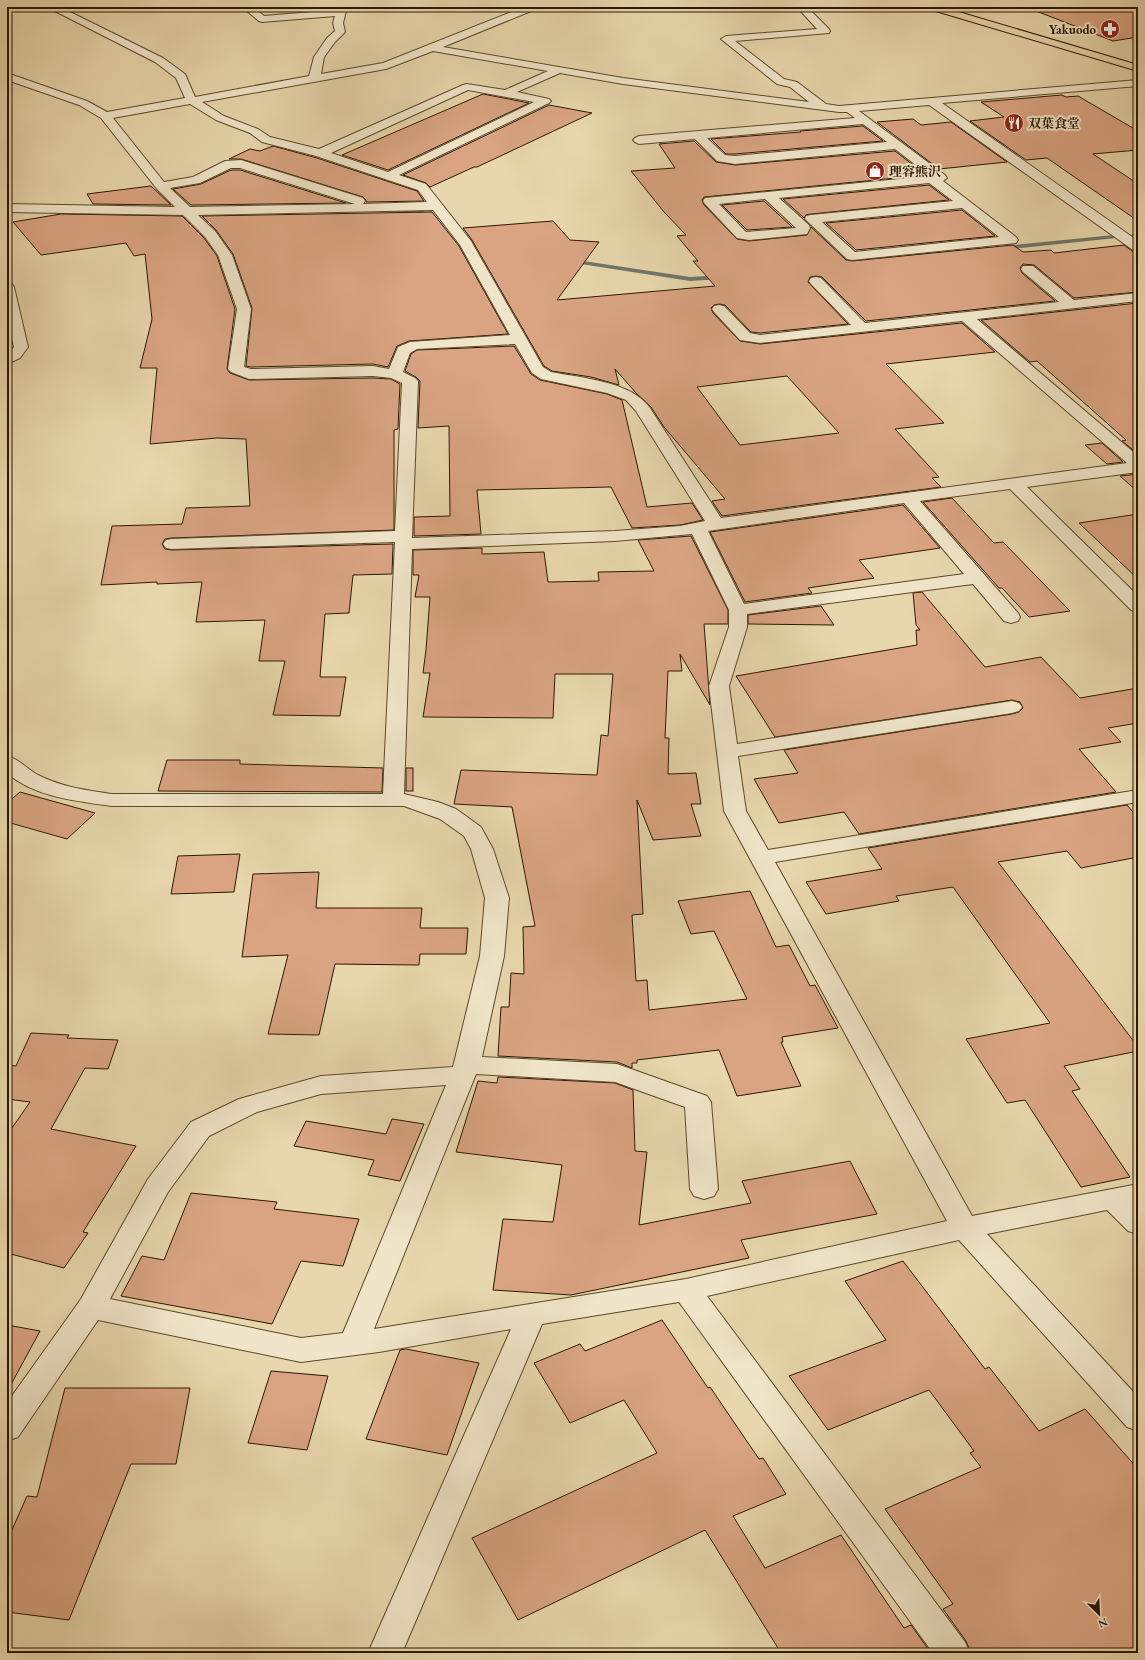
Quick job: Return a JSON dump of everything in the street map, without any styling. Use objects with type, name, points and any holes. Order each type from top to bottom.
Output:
[{"type":"main road","points":[[932,7],[1138,68]]},
{"type":"lane","points":[[52,7],[159,60],[182,76],[191,100],[220,118],[254,131],[266,140],[320,154],[422,187],[466,244],[537,370],[546,376],[611,389],[631,397],[642,408],[707,526],[738,610],[738,627],[719,686],[735,811],[965,1228],[1138,1418]]},
{"type":"lane","points":[[247,7],[262,19],[341,10],[338,23],[340,32],[331,40],[318,57],[314,80]]},
{"type":"lane","points":[[105,116],[386,66],[533,7]]},
{"type":"lane","points":[[802,7],[825,31],[726,39],[781,82],[793,84],[829,108]]},
{"type":"lane","points":[[433,48],[623,81],[829,108]]},
{"type":"lane","points":[[506,93],[559,70]]},
{"type":"lane","points":[[7,76],[83,104],[105,116],[161,186],[210,234],[225,254],[244,309],[236,369],[250,374],[374,371],[396,374],[410,382],[393,800]]},
{"type":"lane","points":[[780,113],[1138,83]]},
{"type":"lane","points":[[320,154],[468,88],[506,93],[545,101],[388,176]]},
{"type":"lane","points":[[931,101],[1138,247]]},
{"type":"lane","points":[[819,227],[804,228],[802,231],[749,236],[742,235],[709,201],[941,178],[849,108]]},
{"type":"lane","points":[[639,140],[865,121]]},
{"type":"lane","points":[[698,135],[721,158],[735,160],[897,145]]},
{"type":"lane","points":[[161,186],[196,180],[229,164],[241,164],[375,206]]},
{"type":"lane","points":[[932,179],[965,204],[1011,240],[852,256],[811,219],[965,204]]},
{"type":"lane","points":[[768,195],[804,228]]},
{"type":"lane","points":[[7,208],[187,211],[375,206],[436,206]]},
{"type":"lane","points":[[1028,268],[1072,305]]},
{"type":"lane","points":[[816,281],[862,328]]},
{"type":"lane","points":[[7,287],[21,346],[15,355],[7,360]]},
{"type":"lane","points":[[719,309],[744,337],[760,339],[1138,297]]},
{"type":"lane","points":[[966,317],[1138,466]]},
{"type":"lane","points":[[396,374],[403,350],[415,345],[520,339]]},
{"type":"lane","points":[[172,544],[615,536],[707,526],[909,499],[1138,466]]},
{"type":"lane","points":[[1014,484],[1138,606]]},
{"type":"lane","points":[[909,499],[1011,617]]},
{"type":"lane","points":[[738,610],[978,578]]},
{"type":"lane","points":[[727,752],[1012,708]]},
{"type":"lane","points":[[7,762],[22,774],[52,788],[111,800],[405,800],[430,807],[454,818],[473,832],[482,849],[498,898],[492,956],[466,1070],[354,1343]]},
{"type":"lane","points":[[761,858],[1138,796]]},
{"type":"lane","points":[[7,1428],[91,1307],[158,1186],[200,1130],[248,1105],[321,1085],[466,1070],[617,1073],[698,1102],[704,1189]]},
{"type":"lane","points":[[91,1307],[301,1350],[354,1343],[686,1290],[965,1228],[1126,1196],[1138,1224]]},
{"type":"lane","points":[[686,1290],[953,1653]]},
{"type":"lane","points":[[385,1653],[532,1314]]},
{"type":"building","name":"Yakuodo","points":[[1031,7],[1138,7],[1138,37],[1113,41],[1031,9]]},
{"type":"building","points":[[483,94],[529,103],[388,170],[342,155]]},
{"type":"building","points":[[1062,95],[1066,97],[1078,96],[1138,131],[1138,150],[1093,154],[1138,184],[1138,221],[1047,158],[1026,160],[970,121],[1004,117],[981,102]]},
{"type":"building","points":[[549,105],[592,113],[477,167],[430,187],[426,183],[403,175]]},
{"type":"building","points":[[913,119],[921,125],[951,122],[1007,162],[939,169],[877,122]]},
{"type":"building","points":[[863,126],[883,141],[726,154],[711,139],[801,132],[800,131]]},
{"type":"building","points":[[694,141],[716,162],[735,165],[895,151],[926,175],[704,197],[702,200],[704,205],[737,239],[749,241],[807,235],[811,227],[846,260],[852,261],[1013,245],[1023,252],[1051,250],[1054,253],[1124,245],[1132,251],[1138,252],[1138,292],[1074,298],[1034,265],[1023,264],[1020,268],[1022,273],[1055,301],[866,321],[822,277],[816,276],[810,277],[808,282],[848,324],[760,333],[751,332],[725,305],[714,305],[711,308],[713,313],[740,341],[760,344],[962,323],[995,352],[886,364],[944,423],[895,429],[939,477],[932,478],[941,487],[722,516],[712,501],[725,499],[664,427],[651,407],[636,393],[615,369],[619,385],[591,377],[552,371],[544,366],[472,240],[463,228],[553,221],[570,240],[599,242],[557,300],[715,286],[693,261],[698,261],[677,236],[686,235],[664,212],[631,171],[675,168],[659,144]],"holes":[[[787,376],[839,433],[740,445],[697,387]]]},
{"type":"building","points":[[273,146],[317,158],[417,191],[424,201],[366,202],[363,197],[241,159],[229,159],[250,149],[260,151]]},
{"type":"building","points":[[231,170],[240,170],[346,203],[191,205],[173,189],[201,184]]},
{"type":"building","points":[[929,185],[949,200],[811,214],[806,215],[804,218],[783,199]]},
{"type":"building","points":[[151,186],[171,205],[93,204],[87,194]]},
{"type":"building","points":[[764,201],[792,227],[747,230],[722,205]]},
{"type":"building","points":[[962,210],[995,236],[856,250],[826,223]]},
{"type":"building","points":[[432,212],[459,246],[508,334],[409,341],[397,346],[388,367],[373,364],[246,366],[252,308],[233,254],[216,230],[202,216]]},
{"type":"building","points":[[61,214],[182,216],[204,238],[217,256],[235,309],[227,369],[230,373],[249,380],[373,378],[391,379],[400,384],[398,429],[394,430],[394,530],[172,538],[165,539],[162,544],[165,549],[172,550],[393,544],[392,574],[353,575],[349,613],[325,614],[320,677],[346,677],[340,716],[273,715],[285,661],[259,661],[265,620],[196,622],[202,582],[157,584],[157,582],[101,585],[112,526],[182,524],[186,508],[250,506],[246,439],[217,438],[150,444],[157,368],[140,368],[152,319],[145,254],[134,256],[126,243],[41,255],[13,222]]},
{"type":"building","points":[[1138,303],[1138,454],[1122,441],[1126,440],[1037,361],[1030,362],[981,320]]},
{"type":"building","points":[[514,346],[531,374],[540,380],[607,394],[622,400],[647,507],[692,503],[703,520],[680,525],[632,528],[611,487],[477,490],[481,534],[414,536],[414,517],[450,516],[449,426],[418,428],[420,381],[405,371],[411,354],[417,350]]},
{"type":"building","points":[[1102,443],[1123,462],[1107,464],[1085,445]]},
{"type":"building","points":[[1138,474],[1138,492],[1120,476]]},
{"type":"building","points":[[952,498],[994,543],[1003,542],[1070,611],[1029,617],[1002,588],[999,588],[923,502]]},
{"type":"building","points":[[903,505],[940,548],[859,560],[874,578],[808,588],[812,593],[745,602],[710,532]]},
{"type":"building","points":[[1138,514],[1138,579],[1079,523]]},
{"type":"building","points":[[691,536],[728,610],[728,624],[704,624],[710,705],[680,654],[682,671],[668,671],[665,738],[669,738],[668,774],[696,773],[701,804],[691,804],[701,836],[653,840],[637,800],[643,914],[632,915],[636,981],[647,980],[649,1010],[747,999],[714,931],[691,934],[678,901],[750,891],[776,947],[789,945],[810,986],[815,985],[838,1028],[782,1037],[783,1042],[781,1042],[801,1086],[737,1096],[719,1050],[637,1060],[637,1063],[632,1063],[632,1068],[617,1062],[498,1056],[501,1007],[509,1007],[511,973],[524,974],[523,927],[535,926],[512,807],[454,804],[461,770],[597,775],[601,735],[608,736],[613,674],[555,674],[553,718],[423,717],[430,673],[423,673],[430,597],[415,597],[419,575],[413,575],[413,550],[482,548],[482,554],[544,552],[548,582],[599,581],[598,572],[654,571],[638,540]]},
{"type":"building","points":[[922,592],[985,667],[1041,657],[1080,698],[1138,688],[1138,723],[1108,728],[1121,742],[1079,749],[1116,792],[859,834],[844,812],[779,823],[754,779],[798,773],[784,750],[1012,714],[1019,712],[1023,708],[1020,702],[1012,700],[775,737],[736,676],[917,645],[916,630],[920,630],[916,625],[913,593]]},
{"type":"building","points":[[821,606],[834,625],[748,624],[748,615]]},
{"type":"building","points":[[167,760],[240,760],[240,764],[383,768],[382,792],[158,791]]},
{"type":"building","points":[[406,768],[413,768],[413,791],[406,791]]},
{"type":"building","points":[[20,792],[95,813],[67,839],[7,822],[7,803]]},
{"type":"building","points":[[1127,805],[1138,818],[1138,857],[1081,868],[1067,851],[998,862],[1138,1047],[1138,1051],[1064,1066],[1080,1089],[1072,1091],[1130,1177],[1081,1187],[1025,1100],[1007,1103],[966,1039],[1050,1023],[953,887],[896,896],[899,901],[826,914],[806,882],[882,869],[868,848]]},
{"type":"building","points":[[240,854],[234,892],[171,894],[178,856]]},
{"type":"building","points":[[319,872],[316,908],[422,908],[420,928],[468,928],[466,954],[420,954],[419,965],[335,964],[319,1035],[268,1034],[288,955],[242,957],[253,874]]},
{"type":"building","points":[[31,1033],[69,1035],[67,1038],[118,1040],[108,1069],[85,1068],[51,1129],[136,1146],[83,1232],[88,1233],[64,1268],[7,1253],[7,1135],[30,1102],[7,1099],[7,1065],[16,1066]]},
{"type":"building","points":[[498,1077],[615,1083],[633,1090],[635,1151],[647,1152],[639,1225],[751,1203],[742,1181],[850,1161],[877,1214],[741,1240],[749,1258],[571,1295],[493,1290],[503,1219],[553,1222],[562,1165],[456,1152],[478,1081],[497,1083]]},
{"type":"building","points":[[392,1119],[424,1124],[400,1181],[368,1175],[374,1160],[294,1146],[306,1121],[386,1134]]},
{"type":"building","points":[[191,1193],[277,1202],[274,1209],[359,1219],[343,1266],[301,1261],[272,1324],[121,1296],[142,1256],[164,1260]]},
{"type":"building","points":[[903,1261],[985,1369],[989,1367],[1039,1431],[1085,1409],[1138,1469],[1138,1653],[971,1653],[966,1641],[943,1609],[953,1604],[885,1509],[981,1467],[970,1453],[974,1451],[929,1390],[828,1430],[789,1376],[886,1340],[845,1281]]},
{"type":"building","points":[[662,1320],[759,1459],[763,1458],[786,1494],[733,1516],[765,1568],[841,1535],[904,1628],[911,1625],[931,1653],[781,1653],[705,1530],[518,1620],[472,1538],[657,1453],[624,1400],[570,1423],[534,1363],[580,1344],[585,1351]]},
{"type":"building","points":[[7,1325],[40,1331],[7,1392]]},
{"type":"building","points":[[406,1349],[479,1363],[447,1455],[366,1439],[400,1350]]},
{"type":"building","points":[[271,1371],[328,1376],[307,1450],[248,1443]]},
{"type":"building","points":[[65,1388],[190,1388],[176,1464],[131,1464],[69,1620],[7,1612],[7,1541],[27,1496],[37,1497]]},
{"type":"waterway","points":[[397,210],[411,210],[424,213],[432,219]]},
{"type":"waterway","points":[[1134,235],[1138,234]]},
{"type":"waterway","points":[[1003,248],[1114,237]]},
{"type":"waterway","points":[[570,261],[690,279],[722,277]]},
{"type":"waterway","points":[[7,345],[7,349]]},
{"type":"place","name":"Yakuodo","points":[[1110,29]]},
{"type":"place","name":"双葉食堂","points":[[1014,123]]},
{"type":"place","name":"理容熊沢","points":[[875,171]]}]
